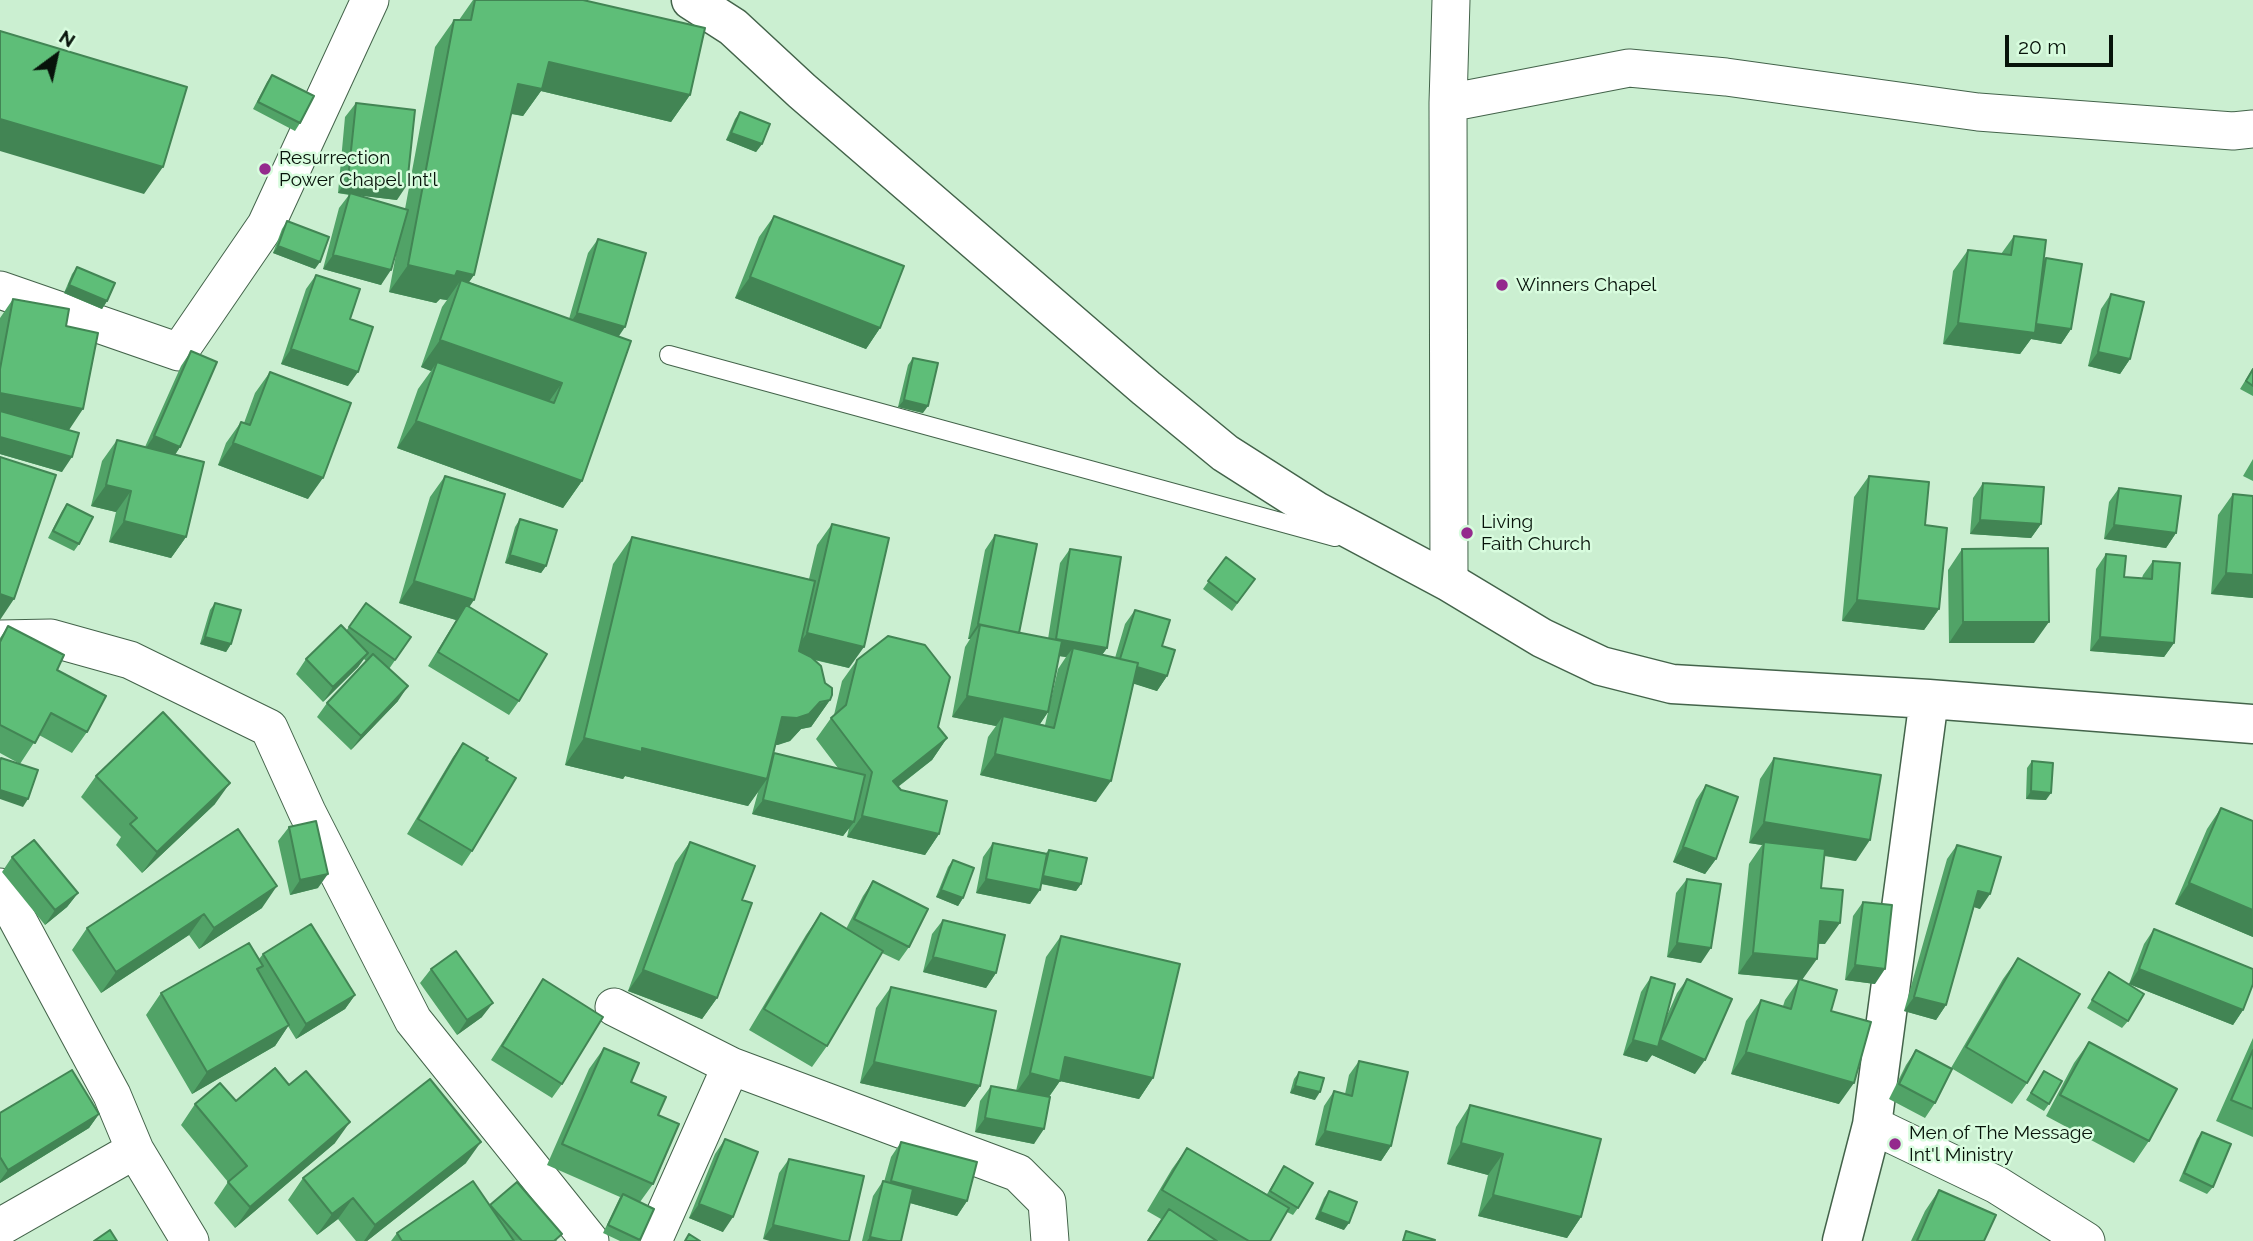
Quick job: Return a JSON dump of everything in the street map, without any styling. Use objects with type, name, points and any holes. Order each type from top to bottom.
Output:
[{"type":"street","points":[[0,290],[179,352],[266,225],[370,0]]},
{"type":"street","points":[[691,0],[733,27],[802,91],[1135,379],[1225,453],[1316,510],[1449,582],[1542,638],[1601,666],[1672,684],[1929,699],[2253,724]]},
{"type":"street","points":[[1449,582],[1448,103],[1451,0]]},
{"type":"street","points":[[1448,103],[1629,68],[1726,77],[1978,112],[2233,131],[2253,129]]},
{"type":"street","points":[[0,639],[51,638],[130,660],[269,728],[307,812],[413,1020],[590,1241]]},
{"type":"street","points":[[1843,1241],[1872,1125],[1929,699]]},
{"type":"street","points":[[0,887],[112,1095],[135,1150],[190,1241]]},
{"type":"street","points":[[614,1007],[731,1066],[1018,1173],[1047,1202],[1050,1241]]},
{"type":"street","points":[[653,1241],[731,1066]]},
{"type":"street","points":[[1872,1125],[1997,1185],[2086,1241]]},
{"type":"street","points":[[0,1227],[135,1150]]},
{"type":"lane","points":[[669,355],[1396,554]]},
{"type":"building","points":[[475,0],[583,0],[705,28],[690,95],[549,62],[542,89],[518,84],[474,275],[457,271],[455,276],[408,265],[454,20],[471,20]]},
{"type":"building","points":[[0,31],[187,87],[163,167],[0,119]]},
{"type":"building","points":[[272,75],[314,96],[300,123],[258,102]]},
{"type":"building","points":[[356,103],[415,110],[407,185],[348,179]]},
{"type":"building","points":[[740,112],[770,124],[762,144],[731,133]]},
{"type":"building","points":[[350,193],[408,210],[391,270],[333,255]]},
{"type":"building","points":[[774,216],[904,266],[880,328],[750,277]]},
{"type":"building","points":[[287,221],[329,237],[320,262],[278,246]]},
{"type":"building","points":[[2014,236],[2046,240],[2035,333],[1958,323],[1968,250],[2011,255]]},
{"type":"building","points":[[598,239],[646,253],[625,327],[577,313]]},
{"type":"building","points":[[2046,258],[2082,264],[2071,329],[2036,324]]},
{"type":"building","points":[[77,267],[115,283],[107,301],[69,285]]},
{"type":"building","points":[[316,275],[360,289],[350,319],[373,327],[358,372],[291,349]]},
{"type":"building","points":[[461,280],[631,341],[582,481],[416,421],[437,362],[554,403],[562,383],[440,340]]},
{"type":"building","points":[[2111,294],[2144,302],[2130,359],[2098,352]]},
{"type":"building","points":[[13,299],[69,309],[66,326],[98,333],[83,409],[0,393],[0,369]]},
{"type":"building","points":[[191,351],[217,362],[180,447],[154,436]]},
{"type":"building","points":[[913,358],[938,363],[928,406],[904,400]]},
{"type":"building","points":[[2253,369],[2253,386],[2246,381]]},
{"type":"building","points":[[270,372],[351,403],[323,478],[233,443],[241,422],[250,425]]},
{"type":"building","points":[[0,411],[79,433],[72,457],[0,437]]},
{"type":"building","points":[[117,440],[204,462],[186,537],[124,521],[131,491],[106,485]]},
{"type":"building","points":[[0,457],[56,475],[14,599],[0,594]]},
{"type":"building","points":[[445,476],[505,494],[474,600],[414,581]]},
{"type":"building","points":[[1869,476],[1929,482],[1925,525],[1947,528],[1939,609],[1857,600]]},
{"type":"building","points":[[1983,483],[2044,487],[2041,524],[1980,520]]},
{"type":"building","points":[[2119,488],[2181,496],[2176,533],[2114,525]]},
{"type":"building","points":[[2233,494],[2253,496],[2253,575],[2226,573]]},
{"type":"building","points":[[67,504],[93,517],[79,544],[53,531]]},
{"type":"building","points":[[520,519],[557,530],[546,566],[510,555]]},
{"type":"building","points":[[832,524],[889,538],[864,647],[807,633]]},
{"type":"building","points":[[995,535],[1037,544],[1019,633],[978,624]]},
{"type":"building","points":[[632,537],[815,581],[799,651],[821,666],[825,683],[832,688],[832,695],[830,700],[820,702],[809,714],[797,718],[782,717],[767,779],[642,748],[642,752],[584,738]]},
{"type":"building","points":[[2048,548],[2049,622],[1963,622],[1962,549]]},
{"type":"building","points":[[1070,549],[1121,557],[1107,648],[1056,639]]},
{"type":"building","points":[[2106,554],[2126,556],[2124,577],[2152,579],[2153,561],[2180,563],[2174,643],[2100,637]]},
{"type":"building","points":[[1226,557],[1255,579],[1237,603],[1208,581]]},
{"type":"building","points":[[215,603],[241,610],[231,644],[205,637]]},
{"type":"building","points":[[366,603],[411,637],[395,660],[349,627]]},
{"type":"building","points":[[466,605],[547,654],[519,701],[438,652]]},
{"type":"building","points":[[1135,610],[1170,620],[1162,646],[1175,650],[1167,676],[1137,667],[1138,663],[1120,659]]},
{"type":"building","points":[[341,625],[368,653],[333,687],[306,659]]},
{"type":"building","points":[[980,625],[1062,641],[1048,712],[967,696]]},
{"type":"building","points":[[8,626],[64,655],[57,670],[106,696],[87,732],[51,713],[35,743],[0,725],[0,642]]},
{"type":"building","points":[[888,636],[925,645],[950,677],[938,727],[947,738],[893,781],[901,790],[947,801],[939,834],[862,816],[872,772],[831,718],[846,705],[857,660]]},
{"type":"building","points":[[1073,648],[1138,663],[1111,781],[995,754],[1003,716],[1054,728]]},
{"type":"building","points":[[373,654],[408,686],[361,736],[327,703]]},
{"type":"building","points":[[163,712],[230,783],[157,852],[130,824],[137,818],[96,776]]},
{"type":"building","points":[[463,743],[516,778],[472,851],[418,819]]},
{"type":"building","points":[[774,753],[865,775],[854,822],[763,800]]},
{"type":"building","points":[[1,758],[38,770],[28,799],[0,790]]},
{"type":"building","points":[[1774,758],[1881,775],[1870,840],[1764,822]]},
{"type":"building","points":[[2032,761],[2053,763],[2051,793],[2031,791]]},
{"type":"building","points":[[1706,785],[1738,797],[1716,859],[1683,847]]},
{"type":"building","points":[[2221,808],[2253,821],[2253,910],[2189,883]]},
{"type":"building","points":[[316,821],[328,874],[300,880],[289,827]]},
{"type":"building","points":[[238,829],[277,886],[214,928],[204,914],[116,972],[87,928]]},
{"type":"building","points":[[34,840],[78,893],[55,910],[12,857]]},
{"type":"building","points":[[690,842],[755,866],[742,900],[752,903],[717,998],[643,970]]},
{"type":"building","points":[[1764,842],[1825,849],[1821,888],[1843,890],[1840,923],[1820,921],[1817,959],[1753,953]]},
{"type":"building","points":[[993,843],[1047,854],[1040,890],[986,879]]},
{"type":"building","points":[[1957,845],[2001,857],[1990,894],[1978,891],[1946,1005],[1914,997]]},
{"type":"building","points":[[1049,850],[1087,858],[1081,884],[1043,876]]},
{"type":"building","points":[[953,860],[974,868],[963,898],[941,890]]},
{"type":"building","points":[[1687,879],[1721,884],[1711,948],[1677,943]]},
{"type":"building","points":[[873,881],[928,909],[909,947],[854,919]]},
{"type":"building","points":[[1863,902],[1892,905],[1885,969],[1855,965]]},
{"type":"building","points":[[821,913],[883,951],[827,1046],[764,1009]]},
{"type":"building","points":[[943,920],[1005,935],[996,973],[933,957]]},
{"type":"building","points":[[311,924],[355,995],[306,1024],[263,954]]},
{"type":"building","points":[[2154,929],[2253,969],[2253,984],[2243,1010],[2139,969]]},
{"type":"building","points":[[1061,936],[1180,964],[1153,1078],[1065,1057],[1060,1081],[1030,1073]]},
{"type":"building","points":[[249,943],[263,966],[257,969],[289,1025],[207,1072],[161,993]]},
{"type":"building","points":[[456,951],[493,1003],[467,1020],[431,969]]},
{"type":"building","points":[[2018,958],[2080,994],[2027,1083],[1966,1047]]},
{"type":"building","points":[[2109,972],[2144,994],[2128,1021],[2092,1000]]},
{"type":"building","points":[[1651,977],[1675,984],[1658,1047],[1633,1040]]},
{"type":"building","points":[[543,979],[603,1017],[562,1084],[502,1046]]},
{"type":"building","points":[[1687,979],[1732,999],[1705,1060],[1660,1040]]},
{"type":"building","points":[[1799,979],[1837,990],[1831,1011],[1871,1022],[1854,1083],[1746,1052],[1761,1000],[1791,1009]]},
{"type":"building","points":[[891,987],[996,1011],[980,1086],[874,1062]]},
{"type":"building","points":[[2089,1042],[2177,1089],[2149,1141],[2060,1095]]},
{"type":"building","points":[[604,1048],[639,1063],[631,1082],[666,1097],[658,1115],[679,1124],[653,1184],[562,1144]]},
{"type":"building","points":[[1916,1050],[1952,1069],[1935,1103],[1899,1084]]},
{"type":"building","points":[[2253,1050],[2253,1109],[2231,1100]]},
{"type":"building","points":[[1359,1061],[1408,1072],[1391,1146],[1325,1131],[1334,1091],[1352,1096]]},
{"type":"building","points":[[275,1068],[289,1085],[306,1071],[350,1122],[250,1207],[228,1182],[247,1166],[195,1104],[220,1083],[236,1101]]},
{"type":"building","points":[[72,1070],[99,1114],[8,1170],[0,1157],[0,1113]]},
{"type":"building","points":[[2044,1071],[2062,1081],[2049,1104],[2031,1093]]},
{"type":"building","points":[[1299,1072],[1324,1078],[1320,1092],[1295,1086]]},
{"type":"building","points":[[430,1079],[481,1142],[375,1225],[353,1198],[332,1214],[303,1178]]},
{"type":"building","points":[[991,1086],[1050,1097],[1044,1129],[985,1118]]},
{"type":"building","points":[[1470,1105],[1601,1139],[1581,1217],[1493,1195],[1503,1154],[1461,1143]]},
{"type":"building","points":[[2202,1132],[2231,1144],[2213,1187],[2184,1173]]},
{"type":"building","points":[[725,1139],[758,1152],[733,1217],[699,1204]]},
{"type":"building","points":[[901,1142],[977,1162],[967,1201],[891,1181]]},
{"type":"building","points":[[1187,1148],[1289,1208],[1270,1241],[1249,1241],[1162,1190]]},
{"type":"building","points":[[789,1159],[864,1176],[849,1241],[773,1225]]},
{"type":"building","points":[[1284,1166],[1313,1183],[1298,1208],[1270,1191]]},
{"type":"building","points":[[473,1181],[514,1241],[402,1241],[397,1233]]},
{"type":"building","points":[[883,1181],[913,1189],[901,1241],[870,1237]]},
{"type":"building","points":[[517,1182],[562,1234],[554,1241],[522,1241],[490,1205]]},
{"type":"building","points":[[1939,1190],[1996,1215],[1984,1241],[1917,1241]]},
{"type":"building","points":[[1329,1191],[1357,1202],[1349,1223],[1320,1212]]},
{"type":"building","points":[[623,1194],[654,1209],[640,1240],[608,1225]]},
{"type":"building","points":[[1169,1209],[1217,1241],[1148,1241]]},
{"type":"building","points":[[110,1230],[117,1241],[94,1241]]},
{"type":"building","points":[[1406,1231],[1435,1240],[1403,1241]]},
{"type":"building","points":[[689,1234],[700,1241],[685,1241]]},
{"type":"place","name":"Resurrection Power Chapel Int'l","points":[[265,169]]},
{"type":"place","name":"Winners Chapel","points":[[1502,285]]},
{"type":"place","name":"Living Faith Church","points":[[1467,533]]},
{"type":"place","name":"Men of The Message Int'l Ministry","points":[[1895,1144]]}]
